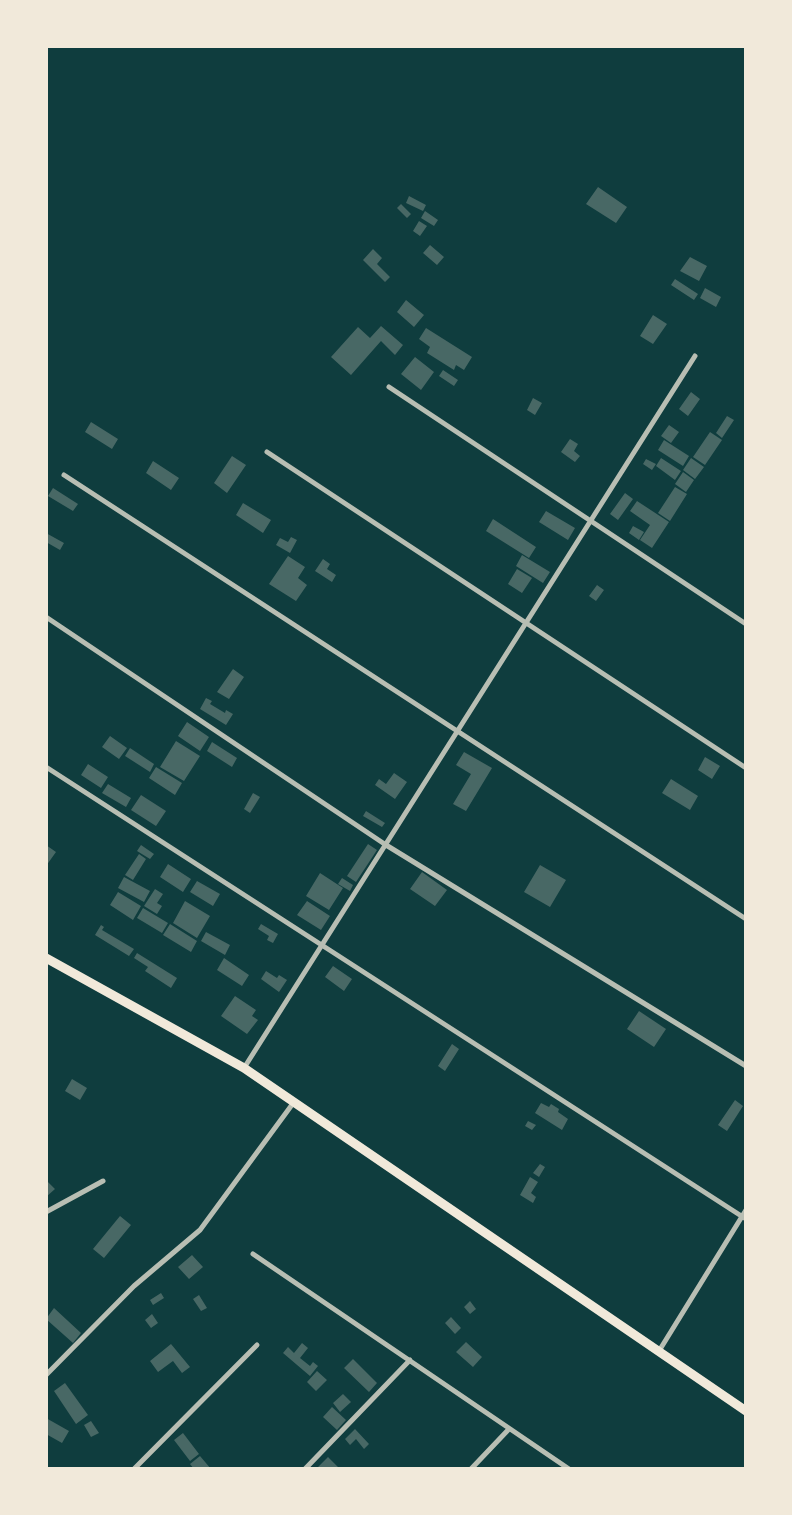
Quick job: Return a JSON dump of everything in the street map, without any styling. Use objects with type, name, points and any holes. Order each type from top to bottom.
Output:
[{"type":"main road","points":[[46,958],[244,1068],[746,1411]]},
{"type":"street","points":[[244,1068],[694,356]]},
{"type":"street","points":[[389,387],[746,624]]},
{"type":"street","points":[[267,452],[746,768]]},
{"type":"street","points":[[64,475],[746,920]]},
{"type":"street","points":[[46,617],[386,846],[746,1066]]},
{"type":"street","points":[[46,767],[744,1218]]},
{"type":"street","points":[[46,1375],[134,1286],[200,1230],[294,1102]]},
{"type":"street","points":[[46,1212],[103,1181]]},
{"type":"street","points":[[659,1351],[744,1218],[746,1210]]},
{"type":"street","points":[[253,1254],[569,1469]]},
{"type":"street","points":[[134,1469],[257,1345]]},
{"type":"street","points":[[305,1469],[410,1360]]},
{"type":"street","points":[[471,1469],[509,1428]]},
{"type":"building","points":[[598,187],[627,207],[616,223],[586,204]]},
{"type":"building","points":[[409,196],[426,205],[423,211],[406,203]]},
{"type":"building","points":[[401,204],[411,214],[407,218],[397,208]]},
{"type":"building","points":[[425,211],[438,220],[434,226],[421,218]]},
{"type":"building","points":[[419,221],[427,226],[420,236],[413,231]]},
{"type":"building","points":[[430,245],[444,257],[437,265],[423,253]]},
{"type":"building","points":[[373,249],[382,258],[377,264],[390,277],[385,282],[363,260]]},
{"type":"building","points":[[690,257],[707,266],[699,281],[680,271]]},
{"type":"building","points":[[675,279],[698,294],[694,300],[671,285]]},
{"type":"building","points":[[705,288],[721,297],[716,307],[700,298]]},
{"type":"building","points":[[406,300],[424,315],[414,327],[397,312]]},
{"type":"building","points":[[653,315],[667,324],[653,344],[640,336]]},
{"type":"building","points":[[381,326],[403,345],[395,355],[381,341],[351,375],[331,357],[358,327],[370,338]]},
{"type":"building","points":[[426,328],[472,357],[464,370],[456,365],[454,370],[427,353],[430,347],[419,339]]},
{"type":"building","points":[[415,357],[434,372],[421,390],[401,374]]},
{"type":"building","points":[[443,370],[458,380],[454,386],[439,376]]},
{"type":"building","points":[[691,392],[700,399],[688,416],[679,409]]},
{"type":"building","points":[[533,398],[542,403],[535,415],[527,410]]},
{"type":"building","points":[[727,416],[734,420],[722,438],[716,433]]},
{"type":"building","points":[[91,422],[118,439],[112,449],[85,432]]},
{"type":"building","points":[[669,425],[679,432],[671,443],[661,436]]},
{"type":"building","points":[[710,432],[722,440],[705,465],[693,457]]},
{"type":"building","points":[[570,439],[578,444],[574,451],[580,456],[575,462],[561,452]]},
{"type":"building","points":[[664,440],[689,456],[683,466],[658,450]]},
{"type":"building","points":[[232,456],[246,465],[227,493],[214,483]]},
{"type":"building","points":[[661,458],[681,471],[675,480],[656,466]]},
{"type":"building","points":[[691,458],[704,467],[695,479],[683,470]]},
{"type":"building","points":[[646,459],[656,464],[652,470],[643,464]]},
{"type":"building","points":[[153,461],[179,478],[171,490],[146,473]]},
{"type":"building","points":[[683,472],[694,480],[686,492],[675,484]]},
{"type":"building","points":[[675,487],[687,494],[670,521],[658,513]]},
{"type":"building","points":[[53,488],[78,504],[73,511],[48,496]]},
{"type":"building","points":[[625,493],[633,499],[618,520],[610,514]]},
{"type":"building","points":[[637,501],[669,522],[652,548],[640,540],[650,525],[630,511]]},
{"type":"building","points":[[243,503],[271,520],[263,533],[236,515]]},
{"type":"building","points":[[546,511],[575,528],[568,540],[539,522]]},
{"type":"building","points":[[493,519],[536,547],[529,558],[486,531]]},
{"type":"building","points":[[633,526],[644,532],[639,540],[629,533]]},
{"type":"building","points":[[46,533],[64,543],[60,550],[46,542]]},
{"type":"building","points":[[291,537],[297,540],[290,553],[276,545],[280,538],[288,542]]},
{"type":"building","points":[[522,555],[550,572],[543,583],[516,566]]},
{"type":"building","points":[[288,556],[305,567],[298,578],[307,585],[296,601],[269,584]]},
{"type":"building","points":[[323,559],[330,564],[327,569],[336,575],[332,582],[315,571]]},
{"type":"building","points":[[517,569],[532,578],[522,593],[508,584]]},
{"type":"building","points":[[597,585],[604,590],[596,601],[589,596]]},
{"type":"building","points":[[233,669],[244,677],[229,699],[217,692]]},
{"type":"building","points":[[206,698],[212,701],[210,704],[225,713],[226,710],[233,714],[226,725],[200,709]]},
{"type":"building","points":[[187,722],[209,737],[200,751],[178,736]]},
{"type":"building","points":[[110,736],[127,748],[119,759],[102,747]]},
{"type":"building","points":[[176,741],[200,756],[184,781],[160,767]]},
{"type":"building","points":[[212,742],[237,758],[232,767],[207,751]]},
{"type":"building","points":[[130,748],[154,764],[150,772],[125,756]]},
{"type":"building","points":[[464,752],[492,768],[466,811],[453,804],[471,774],[456,765]]},
{"type":"building","points":[[705,757],[720,766],[712,779],[698,770]]},
{"type":"building","points":[[88,764],[108,777],[101,788],[81,775]]},
{"type":"building","points":[[156,767],[182,783],[175,795],[149,778]]},
{"type":"building","points":[[394,773],[407,782],[395,799],[375,785],[379,779],[386,784]]},
{"type":"building","points":[[671,779],[698,796],[690,810],[662,793]]},
{"type":"building","points":[[108,784],[131,798],[126,807],[102,793]]},
{"type":"building","points":[[253,793],[260,797],[250,813],[244,809]]},
{"type":"building","points":[[141,795],[166,811],[156,826],[131,810]]},
{"type":"building","points":[[366,811],[385,823],[382,827],[363,816]]},
{"type":"building","points":[[368,844],[377,850],[356,882],[347,876]]},
{"type":"building","points":[[46,845],[56,852],[46,866]]},
{"type":"building","points":[[141,845],[154,854],[150,859],[137,851]]},
{"type":"building","points":[[139,854],[146,859],[133,880],[125,875]]},
{"type":"building","points":[[168,864],[191,879],[183,892],[160,877]]},
{"type":"building","points":[[540,865],[566,880],[550,907],[524,892]]},
{"type":"building","points":[[422,872],[447,890],[435,906],[410,889]]},
{"type":"building","points":[[320,873],[343,888],[329,910],[306,896]]},
{"type":"building","points":[[124,877],[150,891],[144,902],[118,888]]},
{"type":"building","points":[[342,878],[353,885],[350,891],[338,884]]},
{"type":"building","points":[[197,881],[220,894],[213,906],[190,892]]},
{"type":"building","points":[[155,889],[163,894],[157,903],[162,906],[157,914],[144,906]]},
{"type":"building","points":[[118,892],[141,906],[133,920],[110,905]]},
{"type":"building","points":[[185,901],[210,916],[197,938],[173,923]]},
{"type":"building","points":[[307,901],[330,916],[321,930],[297,915]]},
{"type":"building","points":[[143,908],[168,923],[162,933],[137,918]]},
{"type":"building","points":[[170,924],[197,941],[191,952],[163,935]]},
{"type":"building","points":[[261,924],[278,934],[273,943],[267,940],[269,936],[258,929]]},
{"type":"building","points":[[101,925],[104,927],[102,930],[134,949],[129,956],[95,935]]},
{"type":"building","points":[[206,932],[230,945],[225,955],[201,941]]},
{"type":"building","points":[[137,953],[177,978],[171,988],[145,971],[148,967],[134,958]]},
{"type":"building","points":[[224,958],[249,975],[242,986],[217,970]]},
{"type":"building","points":[[333,966],[352,979],[344,991],[325,977]]},
{"type":"building","points":[[266,971],[277,978],[279,975],[287,980],[279,992],[261,979]]},
{"type":"building","points":[[235,996],[256,1010],[252,1016],[258,1020],[247,1034],[221,1016]]},
{"type":"building","points":[[639,1011],[666,1029],[654,1047],[627,1029]]},
{"type":"building","points":[[452,1044],[459,1049],[445,1071],[438,1066]]},
{"type":"building","points":[[72,1079],[87,1088],[80,1100],[65,1091]]},
{"type":"building","points":[[735,1100],[743,1106],[727,1131],[718,1125]]},
{"type":"building","points":[[541,1103],[549,1107],[551,1104],[559,1109],[558,1112],[568,1119],[562,1130],[535,1113]]},
{"type":"building","points":[[528,1121],[536,1125],[532,1130],[525,1126]]},
{"type":"building","points":[[540,1164],[545,1167],[539,1177],[533,1173]]},
{"type":"building","points":[[530,1177],[538,1182],[531,1193],[536,1197],[533,1203],[520,1195]]},
{"type":"building","points":[[46,1180],[55,1189],[46,1197]]},
{"type":"building","points":[[120,1216],[131,1225],[104,1258],[93,1249]]},
{"type":"building","points":[[192,1255],[203,1267],[189,1279],[178,1267]]},
{"type":"building","points":[[161,1293],[164,1298],[153,1305],[150,1300]]},
{"type":"building","points":[[199,1295],[207,1308],[201,1311],[193,1299]]},
{"type":"building","points":[[470,1301],[476,1309],[470,1314],[464,1307]]},
{"type":"building","points":[[54,1308],[81,1333],[73,1343],[46,1319]]},
{"type":"building","points":[[152,1314],[158,1323],[151,1328],[145,1320]]},
{"type":"building","points":[[451,1317],[461,1328],[455,1334],[445,1323]]},
{"type":"building","points":[[466,1342],[482,1357],[473,1367],[456,1352]]},
{"type":"building","points":[[302,1343],[308,1348],[300,1358],[310,1366],[313,1362],[318,1366],[310,1376],[283,1353],[288,1347],[294,1353]]},
{"type":"building","points":[[171,1344],[190,1367],[182,1373],[173,1361],[158,1372],[150,1361]]},
{"type":"building","points":[[353,1359],[377,1383],[369,1392],[344,1368]]},
{"type":"building","points":[[317,1371],[327,1380],[316,1391],[307,1382]]},
{"type":"building","points":[[65,1383],[88,1415],[76,1424],[54,1391]]},
{"type":"building","points":[[343,1394],[351,1402],[340,1412],[333,1403]]},
{"type":"building","points":[[332,1407],[346,1420],[337,1430],[323,1417]]},
{"type":"building","points":[[46,1418],[69,1431],[62,1443],[46,1434]]},
{"type":"building","points":[[91,1421],[99,1433],[91,1437],[84,1425]]},
{"type":"building","points":[[355,1429],[369,1444],[364,1449],[356,1439],[350,1445],[345,1439]]},
{"type":"building","points":[[183,1433],[199,1454],[190,1461],[174,1440]]},
{"type":"building","points":[[200,1456],[211,1469],[194,1469],[190,1464]]},
{"type":"building","points":[[328,1457],[340,1469],[316,1469]]}]
